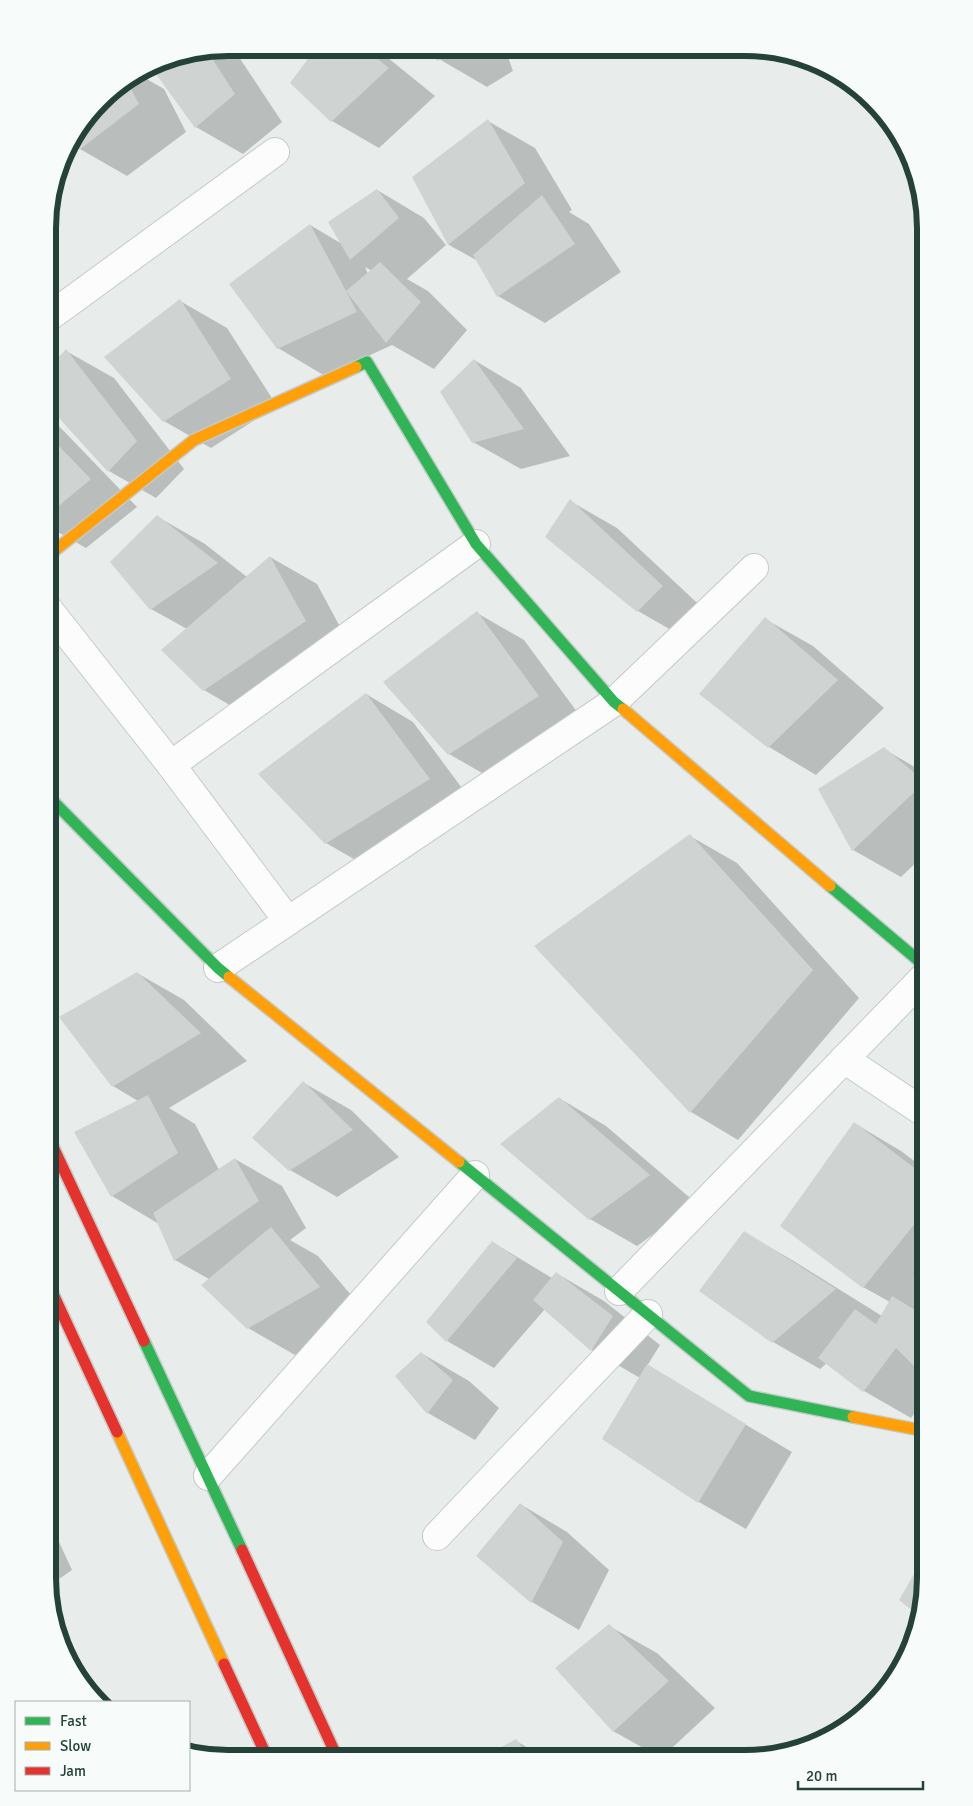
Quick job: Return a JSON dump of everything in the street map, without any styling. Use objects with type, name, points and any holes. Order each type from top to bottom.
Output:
[{"type":"street","points":[[56,312],[275,152]]},
{"type":"street","points":[[56,549],[194,440],[367,362],[476,544],[614,702],[916,959]]},
{"type":"street","points":[[171,765],[476,544]]},
{"type":"street","points":[[218,968],[614,702],[754,568]]},
{"type":"street","points":[[56,619],[171,765],[288,921]]},
{"type":"street","points":[[56,804],[218,968],[749,1396],[916,1429]]},
{"type":"street","points":[[619,1291],[916,985]]},
{"type":"street","points":[[844,1059],[916,1107]]},
{"type":"street","points":[[56,1153],[208,1476],[334,1750]]},
{"type":"street","points":[[208,1476],[475,1175]]},
{"type":"street","points":[[56,1301],[264,1750]]},
{"type":"street","points":[[437,1536],[648,1314]]},
{"type":"building","points":[[310,56],[374,56],[389,68],[331,122],[290,83]]},
{"type":"building","points":[[430,56],[446,56],[438,61]]},
{"type":"building","points":[[212,57],[235,94],[195,128],[155,73],[184,62]]},
{"type":"building","points":[[130,87],[139,104],[79,150],[77,147],[79,142],[92,124],[115,99]]},
{"type":"building","points":[[488,119],[525,183],[448,245],[412,177]]},
{"type":"building","points":[[377,189],[399,218],[350,260],[328,222]]},
{"type":"building","points":[[542,195],[575,244],[497,297],[473,255]]},
{"type":"building","points":[[310,224],[357,312],[277,349],[229,284]]},
{"type":"building","points":[[380,262],[421,302],[386,343],[346,291]]},
{"type":"building","points":[[180,299],[231,379],[163,422],[104,357]]},
{"type":"building","points":[[66,349],[137,441],[108,472],[56,415],[56,360]]},
{"type":"building","points":[[474,359],[524,429],[472,443],[440,392]]},
{"type":"building","points":[[56,443],[91,479],[56,508]]},
{"type":"building","points":[[570,499],[663,586],[637,612],[545,537]]},
{"type":"building","points":[[157,515],[218,563],[150,610],[110,562]]},
{"type":"building","points":[[270,556],[306,621],[203,691],[161,650]]},
{"type":"building","points":[[477,611],[539,696],[448,755],[383,682]]},
{"type":"building","points":[[765,617],[838,680],[768,748],[699,694]]},
{"type":"building","points":[[366,693],[430,779],[325,844],[258,774]]},
{"type":"building","points":[[884,747],[917,775],[917,790],[852,851],[818,789]]},
{"type":"building","points":[[690,834],[813,970],[690,1113],[534,946]]},
{"type":"building","points":[[137,972],[201,1033],[112,1087],[59,1017]]},
{"type":"building","points":[[303,1081],[353,1130],[289,1171],[252,1138]]},
{"type":"building","points":[[148,1095],[178,1153],[111,1197],[74,1132]]},
{"type":"building","points":[[559,1097],[650,1175],[589,1220],[500,1144]]},
{"type":"building","points":[[854,1122],[916,1169],[916,1222],[863,1288],[780,1226]]},
{"type":"building","points":[[235,1158],[259,1201],[174,1261],[153,1213]]},
{"type":"building","points":[[271,1227],[320,1287],[247,1329],[201,1285]]},
{"type":"building","points":[[744,1231],[836,1289],[772,1343],[699,1291]]},
{"type":"building","points":[[492,1241],[517,1258],[446,1342],[426,1322]]},
{"type":"building","points":[[556,1272],[613,1316],[591,1351],[533,1300]]},
{"type":"building","points":[[892,1296],[916,1311],[916,1368],[896,1348],[863,1392],[818,1358],[855,1309],[876,1324]]},
{"type":"building","points":[[421,1352],[453,1380],[427,1414],[395,1376]]},
{"type":"building","points":[[647,1364],[746,1424],[698,1503],[602,1439]]},
{"type":"building","points":[[520,1503],[563,1542],[531,1603],[476,1556]]},
{"type":"building","points":[[916,1569],[913,1611],[899,1600]]},
{"type":"building","points":[[609,1624],[669,1681],[613,1732],[555,1668]]},
{"type":"building","points":[[516,1739],[524,1750],[496,1750]]},
{"type":"traffic: fast","points":[[356,367],[367,362],[476,544],[614,702],[623,709]]},
{"type":"traffic: fast","points":[[56,804],[229,977]]},
{"type":"traffic: fast","points":[[830,886],[916,959]]},
{"type":"traffic: fast","points":[[459,1162],[749,1396],[853,1417]]},
{"type":"traffic: fast","points":[[144,1341],[242,1550]]},
{"type":"traffic: slow","points":[[56,549],[194,440],[356,367]]},
{"type":"traffic: slow","points":[[623,709],[830,886]]},
{"type":"traffic: slow","points":[[229,977],[459,1162]]},
{"type":"traffic: slow","points":[[853,1417],[916,1429]]},
{"type":"traffic: slow","points":[[117,1432],[224,1664]]},
{"type":"traffic: jam","points":[[56,1153],[144,1341]]},
{"type":"traffic: jam","points":[[56,1300],[117,1432]]},
{"type":"traffic: jam","points":[[242,1550],[334,1750]]},
{"type":"traffic: jam","points":[[224,1664],[264,1750]]}]
